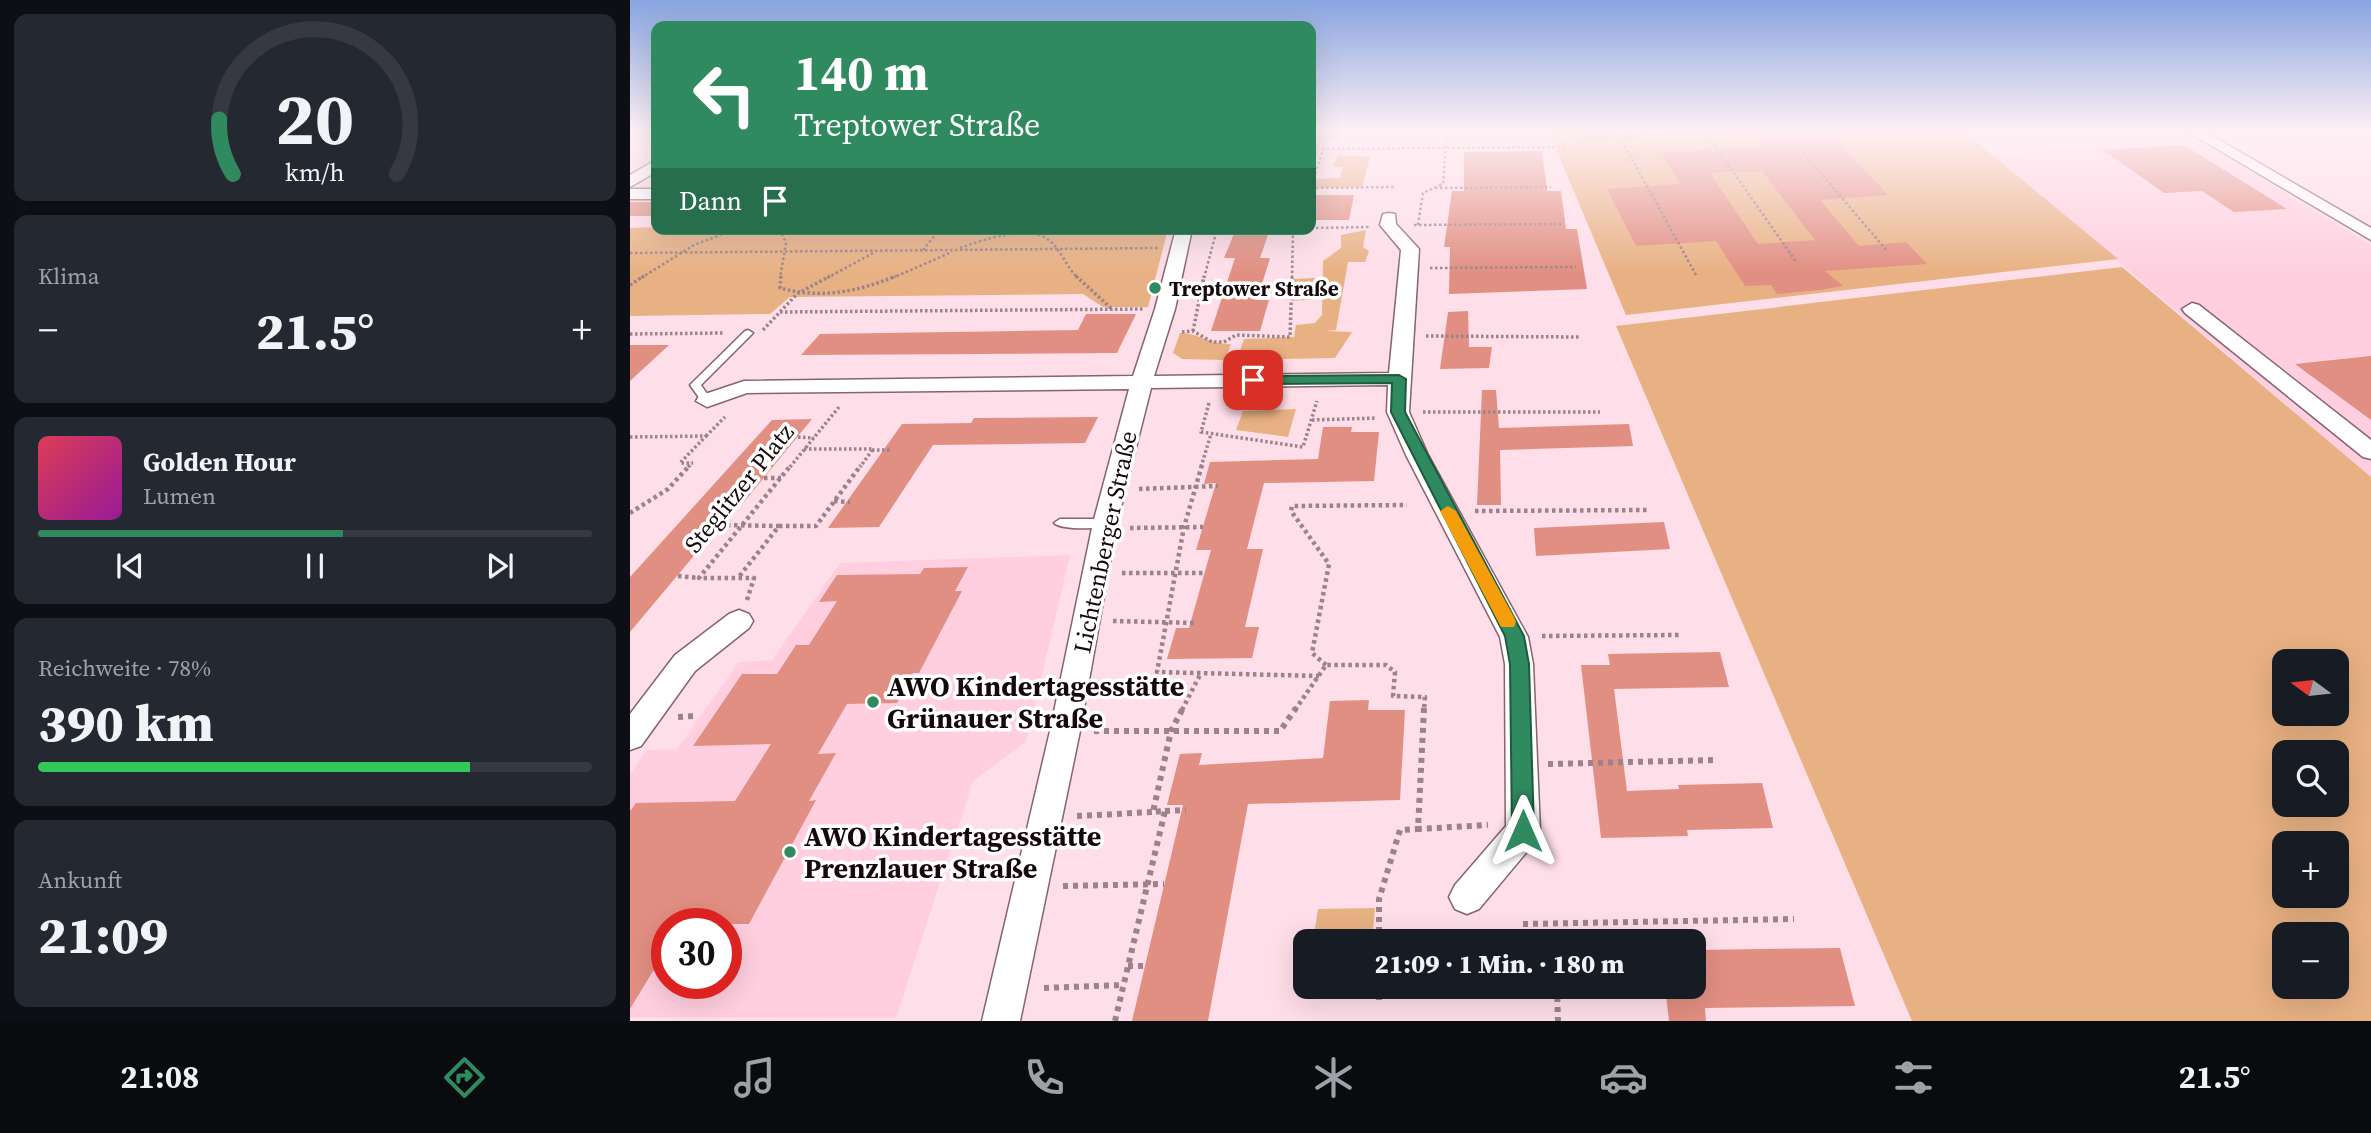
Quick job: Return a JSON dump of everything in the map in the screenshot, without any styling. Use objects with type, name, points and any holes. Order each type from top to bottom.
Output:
[{"type":"street","points":[[2274,178],[2371,235]]},
{"type":"street","points":[[630,194],[651,194]]},
{"type":"street","points":[[1389,221],[1410,249],[1399,379],[1399,415],[1514,636],[1520,664],[1523,831],[1467,897]]},
{"type":"street","name":"Lichtenberger Straße","points":[[1001,1021],[1065,731],[1117,526],[1142,381],[1162,321],[1181,238]]},
{"type":"street","points":[[2192,309],[2371,452]]},
{"type":"street","points":[[1142,381],[1399,379]]},
{"type":"street","name":"Steglitzer Platz","points":[[707,401],[744,387],[1142,381]]},
{"type":"street","points":[[630,737],[685,663],[739,621]]},
{"type":"lane","points":[[707,401],[695,385],[748,333]]},
{"type":"lane","points":[[1060,523],[1117,526]]},
{"type":"path","points":[[1419,225],[1423,193],[1443,184],[1443,178]]},
{"type":"path","points":[[1642,178],[1696,275]]},
{"type":"path","points":[[1737,178],[1797,263]]},
{"type":"path","points":[[1824,178],[1888,253]]},
{"type":"path","points":[[1316,188],[1394,187]]},
{"type":"path","points":[[1435,188],[1551,187]]},
{"type":"path","points":[[1316,228],[1389,221],[1419,225],[1563,224]]},
{"type":"path","points":[[630,285],[716,235]]},
{"type":"path","points":[[785,235],[788,239],[788,251],[779,274],[780,288],[797,294],[840,294],[871,286],[997,235]]},
{"type":"path","points":[[923,250],[935,235]]},
{"type":"path","points":[[1034,235],[1050,240],[1073,273],[1113,310]]},
{"type":"path","points":[[1193,331],[1214,235]]},
{"type":"path","points":[[780,312],[1113,310],[1193,331],[1212,342],[1224,342],[1236,335],[1290,337],[1293,235]]},
{"type":"path","points":[[630,253],[1057,249],[1181,238]]},
{"type":"path","points":[[630,334],[760,333],[797,294],[877,252]]},
{"type":"path","points":[[1409,268],[1576,267]]},
{"type":"path","points":[[1403,336],[1579,337]]},
{"type":"path","name":"Steglitzer Platz","points":[[699,578],[855,387]]},
{"type":"path","points":[[1209,402],[1201,432],[1303,447],[1317,401]]},
{"type":"path","points":[[1312,420],[1399,415],[1600,412]]},
{"type":"path","points":[[1211,434],[1184,527],[1157,672],[1319,676]]},
{"type":"path","points":[[630,437],[706,436],[680,463],[692,463],[668,489],[630,513]]},
{"type":"path","points":[[797,437],[814,438]]},
{"type":"path","points":[[804,449],[891,450]]},
{"type":"path","points":[[720,525],[816,526],[872,450]]},
{"type":"path","points":[[764,478],[781,478]]},
{"type":"path","points":[[1137,489],[1218,486]]},
{"type":"path","points":[[834,501],[850,502]]},
{"type":"path","points":[[1407,505],[1292,506],[1290,511],[1329,564],[1312,653],[1326,665],[1386,665],[1395,672],[1392,696],[1425,697],[1418,829]]},
{"type":"path","points":[[1448,511],[1649,510]]},
{"type":"path","points":[[737,578],[779,526]]},
{"type":"path","points":[[1117,526],[1203,527]]},
{"type":"path","points":[[1122,573],[1205,573]]},
{"type":"path","points":[[678,576],[699,578]]},
{"type":"path","name":"Steglitzer Platz","points":[[699,578],[737,578]]},
{"type":"path","points":[[737,578],[754,579],[739,621]]},
{"type":"path","points":[[1113,621],[1195,623]]},
{"type":"path","points":[[1514,636],[1681,635]]},
{"type":"path","points":[[1065,731],[1280,731],[1326,665]]},
{"type":"path","points":[[1153,812],[1171,731],[1201,673]]},
{"type":"path","points":[[1523,764],[1715,760]]},
{"type":"path","points":[[1077,816],[1186,810]]},
{"type":"path","points":[[1115,1021],[1165,811]]},
{"type":"path","points":[[1379,929],[1379,899],[1400,830],[1523,822]]},
{"type":"path","points":[[1063,886],[1164,884]]},
{"type":"path","points":[[1523,924],[1794,919]]},
{"type":"path","points":[[1128,966],[1144,966]]},
{"type":"path","points":[[1044,988],[1124,985]]},
{"type":"path","points":[[1558,999],[1559,1021]]},
{"type":"shaded area","points":[[1364,178],[1362,187],[1316,188],[1317,179]]},
{"type":"shaded area","points":[[1568,178],[2020,178],[2118,259],[1626,315]]},
{"type":"shaded area","points":[[2021,178],[2259,178],[2371,245],[2371,477]]},
{"type":"shaded area","points":[[651,227],[651,235],[1166,235],[1148,307],[1103,307],[1083,294],[790,297],[770,314],[630,316],[630,228]]},
{"type":"shaded area","points":[[1366,230],[1363,247],[1369,251],[1365,262],[1348,262],[1336,330],[1325,331],[1352,332],[1335,358],[1237,360],[1244,339],[1294,337],[1296,325],[1315,323],[1322,315],[1323,261],[1341,248],[1341,235]]},
{"type":"shaded area","points":[[2122,267],[2371,477],[2371,1021],[1912,1021],[1616,326]]},
{"type":"shaded area","points":[[1316,278],[1316,299],[1292,301],[1293,279]]},
{"type":"shaded area","points":[[1180,333],[1231,344],[1225,360],[1182,359],[1173,353]]},
{"type":"shaded area","points":[[1296,409],[1288,437],[1236,430],[1243,411]]},
{"type":"shaded area","points":[[1070,555],[1026,742],[973,781],[896,1018],[630,1017],[630,774],[647,750],[677,749],[739,662],[772,660],[840,563]]},
{"type":"shaded area","points":[[1375,908],[1373,929],[1315,929],[1318,909]]},
{"type":"building","points":[[1464,178],[1545,178],[1547,191],[1561,191],[1566,229],[1577,229],[1587,289],[1449,294],[1450,247],[1444,247],[1452,191],[1464,191]]},
{"type":"building","points":[[1676,178],[1713,178],[1758,244],[1815,240],[1767,178],[1872,178],[1888,195],[1820,200],[1859,246],[1906,242],[1927,264],[1825,271],[1843,286],[1820,290],[1777,294],[1771,285],[1745,286],[1716,241],[1636,246],[1607,189],[1680,184]]},
{"type":"building","points":[[2142,178],[2237,178],[2287,209],[2234,212],[2202,191],[2164,193]]},
{"type":"building","points":[[1316,195],[1354,195],[1349,220],[1316,220]]},
{"type":"building","points":[[630,202],[651,202],[651,216],[630,216]]},
{"type":"building","points":[[1234,235],[1268,235],[1260,258],[1270,258],[1257,300],[1269,300],[1260,331],[1211,331],[1235,258],[1224,258]]},
{"type":"building","points":[[1468,311],[1469,347],[1492,347],[1489,368],[1440,369],[1448,312]]},
{"type":"building","points":[[1086,314],[1136,314],[1117,353],[801,355],[820,334],[1078,330]]},
{"type":"building","points":[[630,345],[669,345],[630,381]]},
{"type":"building","points":[[2371,356],[2371,420],[2295,364]]},
{"type":"building","points":[[1482,390],[1496,390],[1499,428],[1629,424],[1633,446],[1500,450],[1501,505],[1477,505]]},
{"type":"building","points":[[1098,417],[1085,443],[933,445],[879,527],[828,528],[902,424],[971,423],[974,418]]},
{"type":"building","points":[[812,419],[744,502],[739,502],[630,632],[630,577],[772,420]]},
{"type":"building","points":[[1323,427],[1352,427],[1351,432],[1379,432],[1374,481],[1264,483],[1247,549],[1263,549],[1245,627],[1259,627],[1252,658],[1167,659],[1176,628],[1189,628],[1211,550],[1196,550],[1216,483],[1204,484],[1210,462],[1318,459]]},
{"type":"building","points":[[1664,522],[1670,549],[1536,556],[1534,528]]},
{"type":"building","points":[[968,567],[955,591],[962,591],[919,673],[913,673],[897,703],[847,704],[818,754],[836,753],[809,801],[816,800],[749,924],[742,924],[742,908],[651,908],[651,974],[630,1009],[630,811],[636,803],[735,801],[771,744],[693,746],[742,674],[777,674],[796,645],[809,645],[837,601],[819,602],[837,575],[920,574],[924,568]]},
{"type":"building","points":[[1720,652],[1729,687],[1614,689],[1627,791],[1679,789],[1678,785],[1762,783],[1773,828],[1687,830],[1688,836],[1601,838],[1581,665],[1610,665],[1608,654]]},
{"type":"building","points":[[1369,700],[1368,710],[1405,710],[1400,800],[1248,804],[1208,1021],[1132,1021],[1183,805],[1167,805],[1180,754],[1202,753],[1199,765],[1323,758],[1330,701]]},
{"type":"building","points":[[1840,948],[1855,1006],[1705,1008],[1706,1021],[1669,1021],[1666,999],[1706,999],[1706,950]]},
{"type":"slow traffic","points":[[1448,511],[1508,622]]},
{"type":"place","name":"Treptower Straße","points":[[1155,288]]},
{"type":"place","name":"AWO Kindertagesstätte Grünauer Straße","points":[[873,702]]},
{"type":"place","name":"AWO Kindertagesstätte Prenzlauer Straße","points":[[790,852]]},
{"type":"route","points":[[1253,380],[1399,379],[1398,412],[1514,636],[1520,664],[1523,831]]}]
